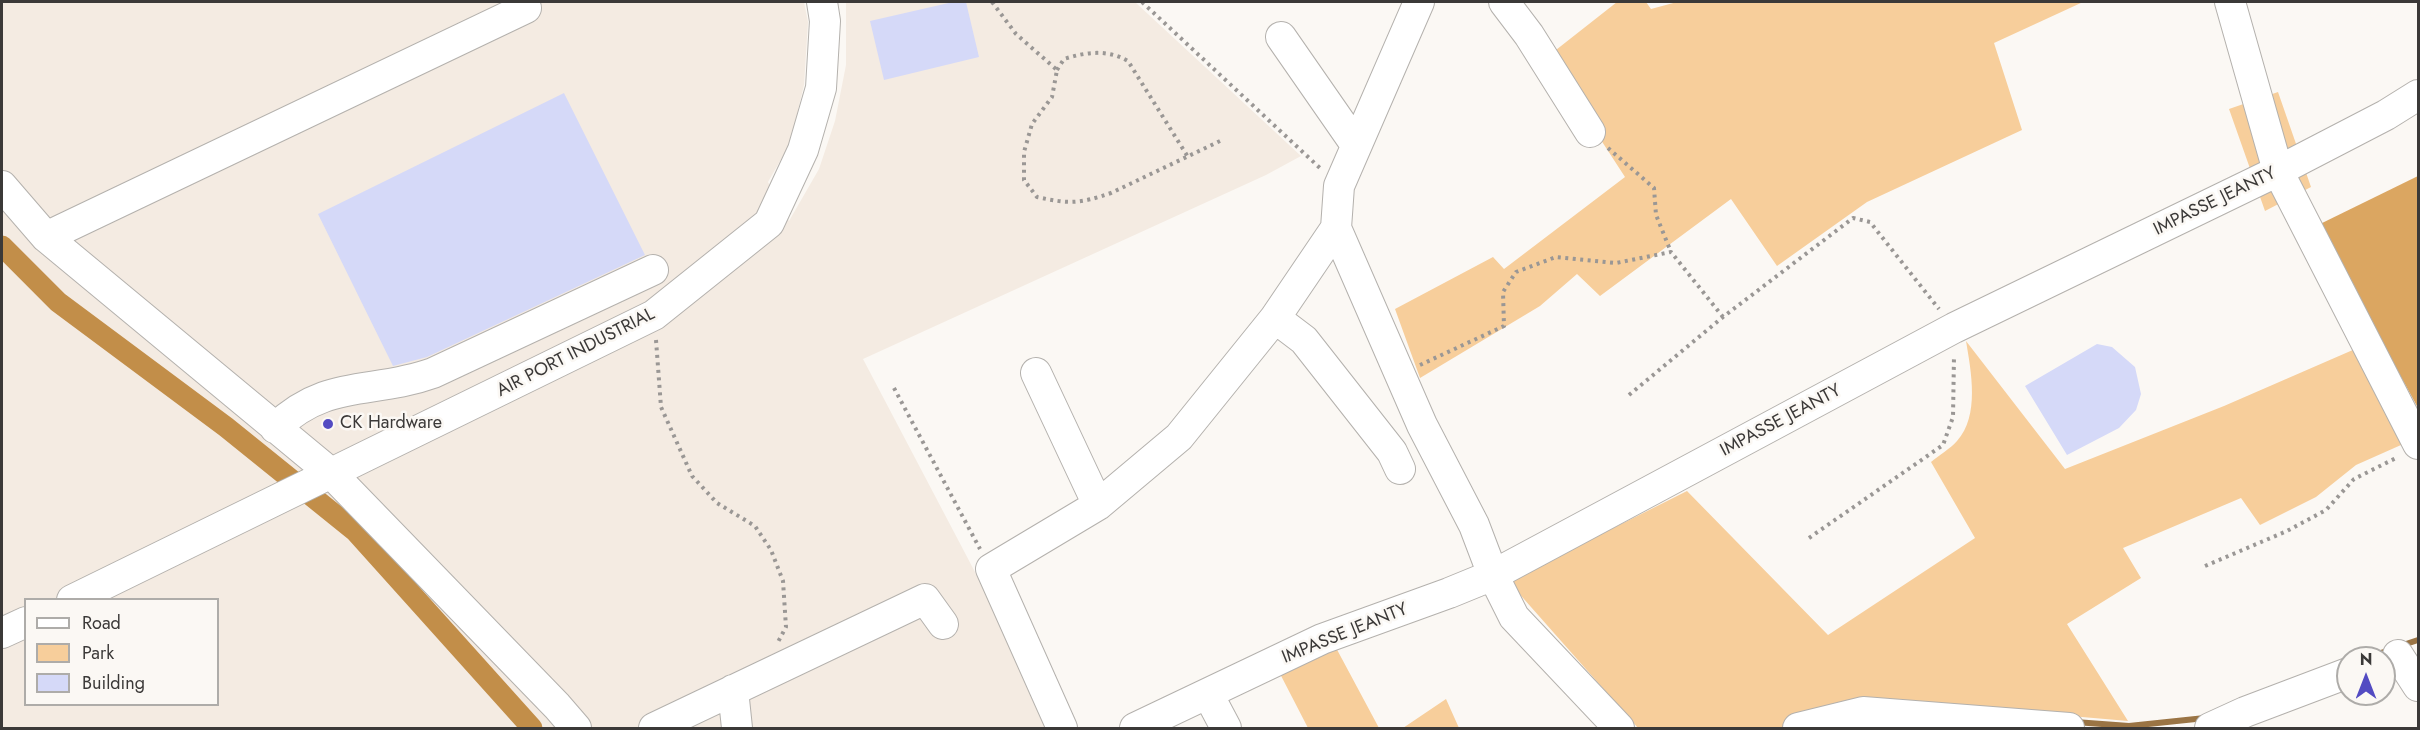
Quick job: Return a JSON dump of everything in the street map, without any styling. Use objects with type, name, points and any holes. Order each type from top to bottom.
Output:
[{"type":"street","name":"AIR PORT INDUSTRIAL","points":[[76,598],[654,315],[769,223],[803,150],[822,88],[825,21],[822,2]]},
{"type":"street","points":[[1504,2],[1529,35],[1590,132]]},
{"type":"street","points":[[2230,2],[2278,171],[2409,450]]},
{"type":"street","points":[[1406,7],[1339,186],[1336,228],[1422,425],[1474,525],[1493,575],[1514,617],[1619,729]]},
{"type":"street","points":[[46,237],[526,8]]},
{"type":"street","points":[[1281,37],[1356,145]]},
{"type":"street","name":"IMPASSE JEANTY","points":[[1135,729],[1323,639],[1493,575],[1954,328],[2278,171],[2386,115],[2418,95]]},
{"type":"street","points":[[2,186],[46,237],[275,428],[557,706],[576,729]]},
{"type":"street","points":[[1062,729],[991,569],[1098,505],[1179,437],[1275,318],[1336,228]]},
{"type":"street","points":[[275,428],[290,414],[312,401],[334,392],[411,381],[433,373],[653,270]]},
{"type":"street","points":[[1275,318],[1304,340],[1392,452],[1400,469]]},
{"type":"street","points":[[1036,373],[1098,505]]},
{"type":"street","points":[[654,729],[925,599],[943,624]]},
{"type":"street","points":[[2,633],[24,623]]},
{"type":"street","points":[[2400,654],[2418,686]]},
{"type":"street","points":[[2210,729],[2245,712],[2336,678]]},
{"type":"street","points":[[736,729],[746,684]]},
{"type":"street","points":[[1208,694],[1226,729]]},
{"type":"street","points":[[1798,729],[1863,712],[2069,729]]},
{"type":"path","points":[[992,2],[1016,34],[1057,70]]},
{"type":"path","points":[[1142,2],[1339,186]]},
{"type":"path","points":[[1188,157],[1128,61],[1115,54],[1083,52],[1064,59],[1057,70],[1052,97],[1032,124],[1024,152],[1024,180],[1037,197],[1066,203],[1092,200],[1111,193],[1188,157],[1220,141]]},
{"type":"path","points":[[1590,132],[1654,188],[1656,215],[1671,252],[1723,317]]},
{"type":"path","points":[[1629,395],[1723,317],[1853,219],[1870,222],[1954,328],[1953,417],[1942,445],[1809,538]]},
{"type":"path","points":[[1401,375],[1504,326],[1503,292],[1515,272],[1556,257],[1616,263],[1671,252]]},
{"type":"path","points":[[654,315],[661,407],[692,476],[717,503],[755,526],[771,550],[783,581],[786,627],[746,684]]},
{"type":"path","points":[[894,388],[991,569]]},
{"type":"path","points":[[2205,566],[2287,531],[2326,510],[2354,479],[2409,450]]},
{"type":"shaded area","points":[[2,2],[804,2],[808,22],[804,85],[790,144],[768,182],[789,221],[819,169],[835,121],[846,65],[846,2],[1135,2],[1301,156],[1266,175],[863,359],[1057,728],[2,728]]},
{"type":"shaded area","points":[[2418,176],[2418,408],[2318,225]]},
{"type":"green space","points":[[1617,2],[1646,2],[1651,9],[1677,2],[2083,2],[1994,43],[2022,130],[1867,202],[1777,266],[1731,199],[1600,296],[1577,274],[1540,306],[1420,378],[1395,309],[1493,257],[1504,269],[1625,177],[1547,57]]},
{"type":"green space","points":[[2278,92],[2311,187],[2265,211],[2229,109]]},
{"type":"green space","points":[[1966,341],[2065,469],[2224,406],[2362,346],[2410,441],[2356,465],[2316,497],[2260,525],[2241,498],[2123,548],[2141,578],[2067,624],[2128,721],[1990,709],[1853,702],[1780,728],[1638,728],[1508,581],[1687,491],[1828,635],[1975,538],[1931,462],[1957,441],[1969,419],[1972,393]]},
{"type":"green space","points":[[1334,644],[1379,728],[1308,728],[1276,666]]},
{"type":"green space","points":[[1446,699],[1459,728],[1403,728]]},
{"type":"building","points":[[953,2],[966,2],[979,57],[884,80],[870,21]]},
{"type":"building","points":[[564,93],[645,255],[427,357],[393,366],[318,214]]},
{"type":"building","points":[[2097,344],[2112,347],[2135,367],[2141,394],[2136,410],[2119,428],[2067,455],[2025,386]]},
{"type":"waterway","points":[[2,246],[58,302],[226,427],[355,531],[532,728]]},
{"type":"waterway","points":[[2400,646],[2418,640]]},
{"type":"waterway","points":[[2075,722],[2129,726],[2205,718]]},
{"type":"place","name":"CK Hardware","points":[[328,424]]}]
